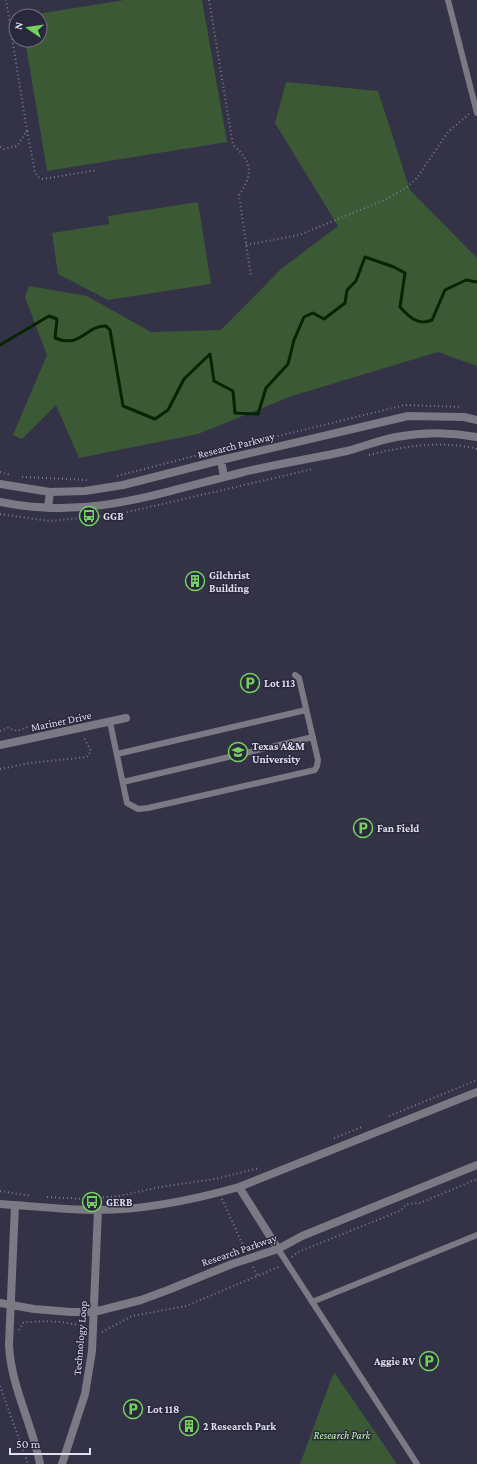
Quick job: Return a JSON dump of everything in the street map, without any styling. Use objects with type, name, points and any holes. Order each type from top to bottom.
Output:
[{"type":"street","name":"Research Parkway","points":[[0,484],[50,492],[85,491],[123,485],[221,460],[408,416],[464,417],[477,420]]},
{"type":"street","points":[[0,502],[25,507],[89,508],[123,503],[348,450],[395,437],[426,432],[459,434],[477,437]]},
{"type":"street","points":[[221,460],[224,478]]},
{"type":"street","points":[[48,508],[50,492]]},
{"type":"street","name":"Mariner Drive","points":[[0,745],[126,718]]},
{"type":"street","points":[[0,1204],[98,1210],[178,1203],[239,1187],[477,1092]]},
{"type":"street","name":"Research Parkway","points":[[0,1303],[10,1306],[71,1312],[94,1312],[141,1300],[201,1275],[278,1249],[302,1236],[477,1165]]},
{"type":"street","points":[[239,1187],[278,1249]]},
{"type":"street","points":[[15,1205],[10,1306],[10,1363],[13,1378],[37,1448],[40,1464]]},
{"type":"street","name":"Technology Loop","points":[[62,1464],[85,1394],[92,1351],[98,1210]]},
{"type":"lane","points":[[448,0],[476,111]]},
{"type":"lane","points":[[110,722],[127,803],[138,809],[315,770],[318,760],[299,678],[295,675]]},
{"type":"lane","points":[[117,754],[306,710]]},
{"type":"lane","points":[[123,782],[313,737]]},
{"type":"lane","points":[[312,1302],[477,1235]]},
{"type":"lane","points":[[278,1249],[417,1464]]},
{"type":"path","points":[[6,0],[35,172],[38,177],[43,179],[97,170]]},
{"type":"path","points":[[209,0],[233,146],[244,154],[250,169],[247,184],[238,195],[251,276]]},
{"type":"path","points":[[246,245],[299,235],[387,198],[407,187],[417,178],[448,132],[476,111]]},
{"type":"path","points":[[0,147],[4,149],[17,146],[27,131]]},
{"type":"path","points":[[260,440],[405,405],[462,407]]},
{"type":"path","points":[[365,456],[413,445],[451,445],[477,450]]},
{"type":"path","points":[[112,477],[207,453]]},
{"type":"path","points":[[0,514],[48,521],[115,515],[320,467]]},
{"type":"path","points":[[0,472],[15,477],[92,480]]},
{"type":"path","points":[[0,731],[8,728],[17,731],[35,724]]},
{"type":"path","points":[[0,769],[30,763],[87,757],[91,751],[88,744],[83,739],[81,728]]},
{"type":"path","points":[[385,1118],[477,1080]]},
{"type":"path","points":[[330,1140],[357,1128],[368,1126]]},
{"type":"path","points":[[42,1197],[84,1199],[119,1196],[160,1187],[215,1179],[260,1168]]},
{"type":"path","points":[[215,1179],[226,1211],[258,1276]]},
{"type":"path","points":[[0,1191],[33,1196]]},
{"type":"path","points":[[0,1386],[28,1464]]},
{"type":"green space","points":[[124,0],[202,0],[227,142],[47,171],[26,48],[48,48],[48,12]]},
{"type":"green space","points":[[286,82],[378,91],[410,190],[477,258],[477,366],[438,352],[292,396],[198,434],[79,458],[56,405],[22,439],[13,435],[47,355],[25,297],[29,286],[87,296],[151,332],[221,330],[281,269],[338,226],[275,123]]},
{"type":"green space","points":[[198,202],[211,284],[108,300],[58,274],[52,233],[109,224],[108,216]]},
{"type":"green space","name":"Research Park","points":[[334,1372],[397,1464],[300,1464]]},
{"type":"waterway","points":[[0,345],[49,316],[57,319],[55,338],[64,341],[77,339],[93,329],[106,326],[110,330],[123,406],[155,419],[168,410],[184,379],[210,354],[214,381],[233,391],[235,413],[258,414],[266,388],[288,364],[294,340],[304,317],[313,313],[324,319],[345,303],[347,290],[356,281],[365,257],[394,267],[405,273],[400,307],[414,320],[422,322],[432,320],[445,290],[466,280],[477,282]]},
{"type":"place","name":"GGB","points":[[89,516]]},
{"type":"place","name":"Gilchrist Building","points":[[195,581]]},
{"type":"place","name":"Lot 113","points":[[250,683]]},
{"type":"place","name":"Texas A&M University","points":[[238,752]]},
{"type":"place","name":"Fan Field","points":[[363,828]]},
{"type":"place","name":"GERB","points":[[92,1202]]},
{"type":"place","name":"Aggie RV","points":[[429,1361]]},
{"type":"place","name":"Lot 118","points":[[133,1409]]},
{"type":"place","name":"2 Research Park","points":[[189,1426]]}]
